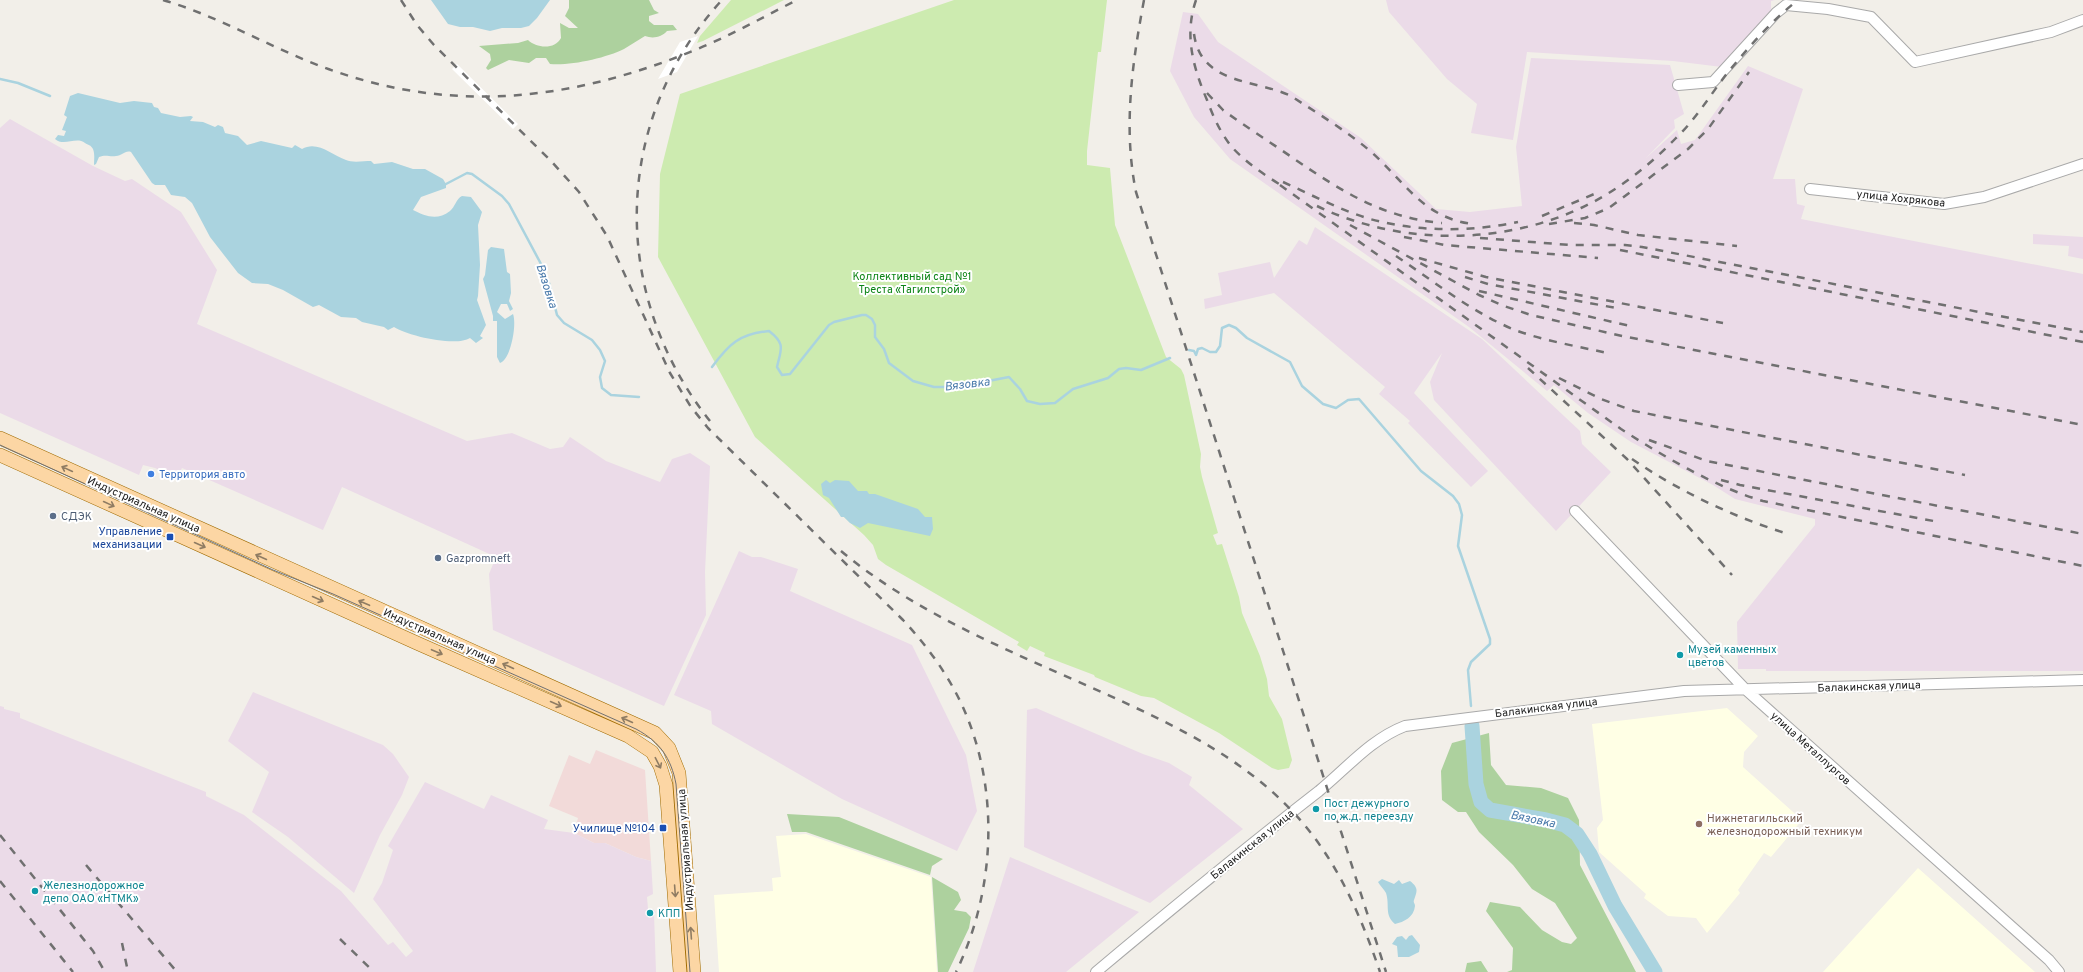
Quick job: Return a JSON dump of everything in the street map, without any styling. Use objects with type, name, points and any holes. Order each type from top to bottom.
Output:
[{"type":"main road","name":"Индустриальная улица","points":[[0,438],[655,734],[669,748],[679,773],[694,972]]},
{"type":"main road","name":"Индустриальная улица","points":[[0,455],[419,644],[628,736],[646,747],[660,766],[668,797],[680,972]]},
{"type":"street","points":[[1678,85],[1713,82],[1782,7],[1792,5],[1828,9],[1871,18],[1915,62],[2051,32],[2083,20]]},
{"type":"street","name":"улица Хохрякова","points":[[1810,190],[1828,190],[1944,204],[1984,197],[2083,164]]},
{"type":"street","name":"улица Металлургов","points":[[1575,512],[1744,688],[2059,972]]},
{"type":"street","name":"Балакинская улица","points":[[1096,972],[1248,846],[1326,785],[1378,740],[1394,730],[1425,722],[1684,690],[2083,680]]},
{"type":"shaded area","points":[[1386,0],[1775,0],[1771,1],[1771,14],[1722,67],[1673,61],[1527,52],[1513,140],[1471,133],[1477,104],[1447,79],[1389,12]]},
{"type":"shaded area","points":[[1183,12],[1198,14],[1218,42],[1361,138],[1436,209],[1470,212],[1522,206],[1516,147],[1531,58],[1670,65],[1684,114],[1674,120],[1675,128],[1646,158],[1677,130],[1681,144],[1695,140],[1748,66],[1803,89],[1773,179],[1795,179],[1797,204],[1805,206],[1801,219],[2083,274],[2083,671],[1766,671],[1766,669],[1738,669],[1737,622],[1815,525],[1815,519],[1735,499],[1713,485],[1631,442],[1588,413],[1554,385],[1547,391],[1469,327],[1230,159],[1194,117],[1170,71]]},
{"type":"shaded area","points":[[10,119],[93,166],[125,181],[132,179],[181,212],[217,270],[197,324],[467,441],[512,433],[550,449],[563,447],[570,437],[606,461],[660,482],[672,459],[690,453],[710,466],[705,572],[706,615],[664,706],[493,630],[489,574],[496,557],[342,487],[323,530],[182,468],[177,478],[155,468],[143,465],[139,475],[0,413],[0,128]]},
{"type":"shaded area","points":[[1315,227],[1482,339],[1580,431],[1582,444],[1611,472],[1556,531],[1434,400],[1430,382],[1442,353],[1414,393],[1488,471],[1471,487],[1408,423],[1410,421],[1379,394],[1385,387],[1274,293],[1205,309],[1204,299],[1222,295],[1218,273],[1270,262],[1274,278],[1299,240],[1307,245]]},
{"type":"shaded area","points":[[2033,234],[2083,237],[2083,259],[2068,256],[2069,246],[2033,244]]},
{"type":"shaded area","points":[[739,551],[752,557],[761,557],[798,569],[790,591],[912,645],[966,755],[977,811],[957,851],[842,799],[712,724],[711,711],[674,695]]},
{"type":"shaded area","points":[[253,692],[383,745],[393,754],[409,777],[402,795],[380,835],[354,893],[288,837],[252,812],[269,772],[228,741]]},
{"type":"shaded area","points":[[0,706],[4,707],[4,709],[20,713],[20,718],[206,792],[206,796],[244,815],[341,891],[388,945],[393,942],[406,957],[413,951],[373,899],[382,883],[393,850],[388,846],[425,782],[484,809],[491,795],[548,820],[544,829],[574,833],[594,843],[605,843],[636,857],[651,861],[653,894],[647,897],[648,909],[653,909],[656,912],[654,914],[656,972],[0,972]]},
{"type":"shaded area","points":[[1036,708],[1143,754],[1169,763],[1192,777],[1189,785],[1243,829],[1150,903],[1024,847],[1027,710]]},
{"type":"shaded area","name":"Нижнетагильский железнодорожный техникум","points":[[1727,708],[1758,736],[1744,752],[1743,767],[1802,820],[1771,857],[1764,853],[1738,890],[1740,893],[1707,933],[1696,918],[1668,916],[1644,898],[1646,894],[1599,852],[1597,828],[1603,820],[1592,724]]},
{"type":"shaded area","points":[[596,750],[645,770],[651,861],[636,857],[605,843],[594,843],[574,833],[578,818],[549,806],[569,755],[590,764]]},
{"type":"shaded area","points":[[806,834],[931,877],[937,972],[719,972],[714,895],[773,891],[772,878],[781,877],[776,836]]},
{"type":"shaded area","points":[[1010,857],[1139,912],[1066,972],[973,972]]},
{"type":"shaded area","points":[[1918,868],[2035,972],[1823,972]]},
{"type":"green space","points":[[569,0],[649,0],[654,10],[659,13],[649,16],[649,21],[654,25],[673,25],[677,30],[667,31],[663,35],[657,37],[645,36],[624,49],[588,61],[567,64],[550,64],[546,58],[536,58],[529,63],[509,60],[488,70],[486,68],[491,60],[490,54],[479,46],[518,43],[528,40],[536,45],[550,46],[558,42],[561,38],[560,23],[569,28],[578,28],[565,16],[569,8]]},
{"type":"green space","points":[[731,0],[784,0],[697,43],[700,36]]},
{"type":"green space","name":"Коллективный сад №1 Треста «Тагилстрой»","points":[[954,0],[1107,0],[1101,52],[1098,52],[1087,151],[1087,165],[1110,168],[1115,225],[1166,357],[1181,369],[1184,375],[1201,454],[1200,467],[1202,477],[1218,533],[1213,535],[1217,545],[1222,544],[1239,597],[1242,613],[1260,656],[1267,679],[1269,696],[1282,719],[1292,760],[1289,768],[1278,770],[1272,768],[1219,733],[1154,698],[1141,696],[1095,677],[1094,675],[1044,656],[1045,653],[1030,646],[1027,651],[1017,645],[1019,642],[878,559],[873,545],[864,535],[755,437],[658,257],[660,174],[680,94]]},
{"type":"green space","points":[[1489,733],[1491,765],[1506,785],[1541,788],[1568,798],[1579,820],[1580,865],[1636,972],[1507,972],[1512,970],[1513,948],[1486,911],[1490,902],[1520,907],[1542,930],[1562,942],[1571,944],[1577,938],[1555,903],[1532,889],[1513,865],[1479,832],[1466,812],[1458,812],[1442,800],[1441,771],[1452,743]]},
{"type":"green space","points":[[787,814],[839,817],[943,859],[932,866],[930,875],[806,832],[792,832]]},
{"type":"green space","points":[[932,877],[958,892],[961,900],[954,910],[966,912],[971,917],[969,928],[948,972],[938,972]]},
{"type":"green space","points":[[1481,961],[1488,972],[1465,972],[1467,963]]},
{"type":"water","points":[[431,0],[550,0],[529,26],[521,28],[502,28],[490,31],[448,24]]},
{"type":"water","points":[[78,93],[120,103],[134,101],[152,103],[161,113],[180,117],[191,116],[193,117],[190,121],[203,122],[215,127],[218,125],[223,127],[225,133],[238,136],[247,145],[261,141],[292,148],[295,145],[302,149],[313,146],[319,147],[349,161],[371,161],[374,164],[392,162],[413,169],[425,169],[443,179],[446,184],[446,188],[421,197],[413,210],[427,216],[440,216],[450,211],[458,199],[462,196],[471,197],[482,212],[478,225],[480,265],[477,300],[486,325],[480,336],[483,338],[476,343],[470,338],[454,341],[443,341],[410,334],[394,327],[388,330],[384,327],[362,322],[356,318],[341,317],[319,305],[313,307],[283,290],[268,284],[252,283],[238,273],[210,237],[192,203],[185,197],[171,195],[165,185],[155,185],[152,183],[131,152],[118,156],[101,156],[94,165],[94,153],[90,146],[81,141],[62,142],[55,139],[58,135],[64,136],[66,131],[62,130],[67,117],[64,115],[70,96]]},
{"type":"water","points":[[491,247],[504,249],[507,272],[510,274],[511,293],[509,301],[513,309],[510,311],[507,304],[501,304],[497,312],[505,319],[513,314],[514,319],[514,333],[510,348],[504,360],[500,363],[497,357],[497,321],[493,321],[483,279],[485,275],[488,250]]},
{"type":"water","points":[[826,480],[830,483],[835,480],[849,481],[858,491],[867,491],[869,494],[875,494],[918,509],[925,517],[932,517],[933,529],[930,536],[868,523],[860,528],[850,523],[844,517],[841,517],[829,498],[823,495],[821,484]]},
{"type":"water","points":[[1382,879],[1394,884],[1399,880],[1402,884],[1410,881],[1416,888],[1413,913],[1402,922],[1395,924],[1388,913],[1386,893],[1378,882]]},
{"type":"water","points":[[1412,935],[1420,945],[1419,952],[1409,957],[1398,957],[1397,946],[1392,944],[1397,937],[1402,936],[1406,940]]},
{"type":"pier","points":[[698,36],[677,72],[658,79],[680,42]]},
{"type":"pier","points":[[457,64],[518,124],[513,129],[452,69]]},
{"type":"waterway","name":"Вязовка","points":[[0,79],[18,83],[50,96]]},
{"type":"waterway","name":"Вязовка","points":[[446,184],[467,173],[472,174],[502,196],[509,204],[541,264],[549,283],[557,315],[564,323],[592,340],[600,350],[605,361],[600,377],[602,388],[611,395],[639,397]]},
{"type":"waterway","name":"Вязовка","points":[[712,367],[730,346],[742,338],[759,332],[769,331],[778,340],[781,347],[777,367],[782,375],[790,374],[829,325],[834,322],[862,315],[866,315],[872,319],[875,325],[875,337],[884,349],[889,363],[913,381],[934,387],[957,387],[1009,377],[1020,389],[1027,401],[1040,404],[1055,403],[1073,389],[1108,378],[1119,369],[1126,368],[1141,370],[1170,358]]},
{"type":"waterway","points":[[1189,350],[1194,351],[1196,355],[1198,349],[1202,348],[1210,352],[1216,352],[1220,346],[1222,328],[1229,325],[1236,328],[1247,338],[1290,362],[1302,386],[1323,404],[1336,408],[1348,400],[1359,399],[1421,471],[1453,496],[1459,504],[1462,515],[1458,546],[1490,639],[1490,644],[1471,662],[1468,670],[1471,706]]},
{"type":"waterway","name":"Вязовка","points":[[1472,726],[1476,784],[1481,802],[1490,810],[1565,825],[1577,834],[1590,854],[1615,906],[1655,972]]},
{"type":"tram line","points":[[0,445],[273,570],[333,594],[636,729],[652,739],[663,752],[671,766],[676,784],[690,972]]},
{"type":"railway","points":[[163,0],[186,7],[293,55],[337,72],[383,85],[428,93],[473,96],[518,95],[562,90],[606,80],[650,67],[708,45],[797,0]]},
{"type":"railway","points":[[401,0],[417,25],[434,45],[551,161],[579,192],[607,236],[670,373],[691,407],[708,428],[903,620],[928,650],[950,682],[962,705],[974,737],[983,770],[987,804],[988,839],[985,873],[979,907],[969,940],[956,972]]},
{"type":"railway","points":[[710,421],[677,371],[654,319],[640,264],[637,208],[643,152],[660,99],[686,47],[722,0]]},
{"type":"railway","points":[[1144,0],[1136,48],[1131,96],[1130,144],[1136,192],[1386,972]]},
{"type":"railway","points":[[1196,0],[1192,13],[1192,51],[1194,63],[1202,88],[1214,118],[1223,135],[1243,158],[1284,187]]},
{"type":"railway","points":[[1317,206],[1348,219],[1381,228],[1415,234],[1449,236],[1483,234],[1517,229],[1549,220],[1581,208],[1594,202],[1632,178],[1666,148],[1689,124],[1725,76],[1750,46],[1778,17],[1798,0]]},
{"type":"railway","points":[[1194,34],[1199,51],[1207,63],[1218,72],[1232,78],[1291,96],[1341,129],[1369,150],[1427,206],[1440,214],[1455,220],[1473,224]]},
{"type":"railway","points":[[1549,224],[1585,218],[1609,208],[1688,149],[1708,129],[1749,72]]},
{"type":"railway","points":[[1207,93],[1223,110],[1346,192],[1382,209],[1421,220],[1442,223]]},
{"type":"railway","points":[[1283,182],[1348,211],[1370,219],[1388,223],[1425,228],[1463,229],[1481,228],[1518,222]]},
{"type":"railway","points":[[1280,185],[1621,429],[1671,460],[1708,479],[1727,488],[1763,501],[2083,566]]},
{"type":"railway","points":[[1542,216],[1599,192]]},
{"type":"railway","points":[[1574,223],[1594,225],[1638,235],[1737,246]]},
{"type":"railway","points":[[1350,225],[1479,295],[1504,306],[1531,315],[1622,336],[2083,425]]},
{"type":"railway","points":[[1404,237],[1445,245],[1598,258]]},
{"type":"railway","points":[[1480,238],[1570,245],[1625,245],[1642,247],[2083,332]]},
{"type":"railway","points":[[1620,250],[2083,342]]},
{"type":"railway","points":[[1396,256],[1468,306],[1499,323],[1537,337],[1607,353]]},
{"type":"railway","points":[[1419,258],[1486,277],[1723,323]]},
{"type":"railway","points":[[1465,277],[1488,284],[1616,308]]},
{"type":"railway","points":[[1479,291],[1630,326]]},
{"type":"railway","points":[[1528,368],[1627,459],[1732,575]]},
{"type":"railway","points":[[1559,378],[1601,399],[1634,411],[1965,475]]},
{"type":"railway","points":[[1649,440],[1707,461],[2083,534]]},
{"type":"railway","points":[[1632,459],[1668,482],[1706,502],[1745,519],[1785,533]]},
{"type":"railway","points":[[1721,480],[1740,485],[1939,522]]},
{"type":"railway","points":[[841,551],[872,575],[939,616],[1011,652],[1166,722],[1211,747],[1254,776],[1292,811],[1321,847],[1345,886],[1355,907],[1380,972]]},
{"type":"railway","points":[[0,835],[93,951],[105,972]]},
{"type":"railway","points":[[86,865],[177,972]]},
{"type":"railway","points":[[0,881],[73,972]]},
{"type":"railway","points":[[340,939],[374,972]]},
{"type":"railway","points":[[122,943],[128,972]]},
{"type":"place","name":"Территория авто","points":[[151,474]]},
{"type":"place","name":"СДЭК","points":[[53,516]]},
{"type":"place","name":"Управление механизации","points":[[170,537]]},
{"type":"place","name":"Gazpromneft","points":[[438,558]]},
{"type":"place","name":"Музей каменных цветов","points":[[1680,655]]},
{"type":"place","name":"Пост дежурного по ж.д. переезду","points":[[1316,809]]},
{"type":"place","name":"Нижнетагильский железнодорожный техникум","points":[[1699,824]]},
{"type":"place","name":"Училище №104","points":[[663,828]]},
{"type":"place","name":"Железнодорожное депо ОАО «НТМК»","points":[[35,891]]},
{"type":"place","name":"КПП","points":[[650,913]]}]
